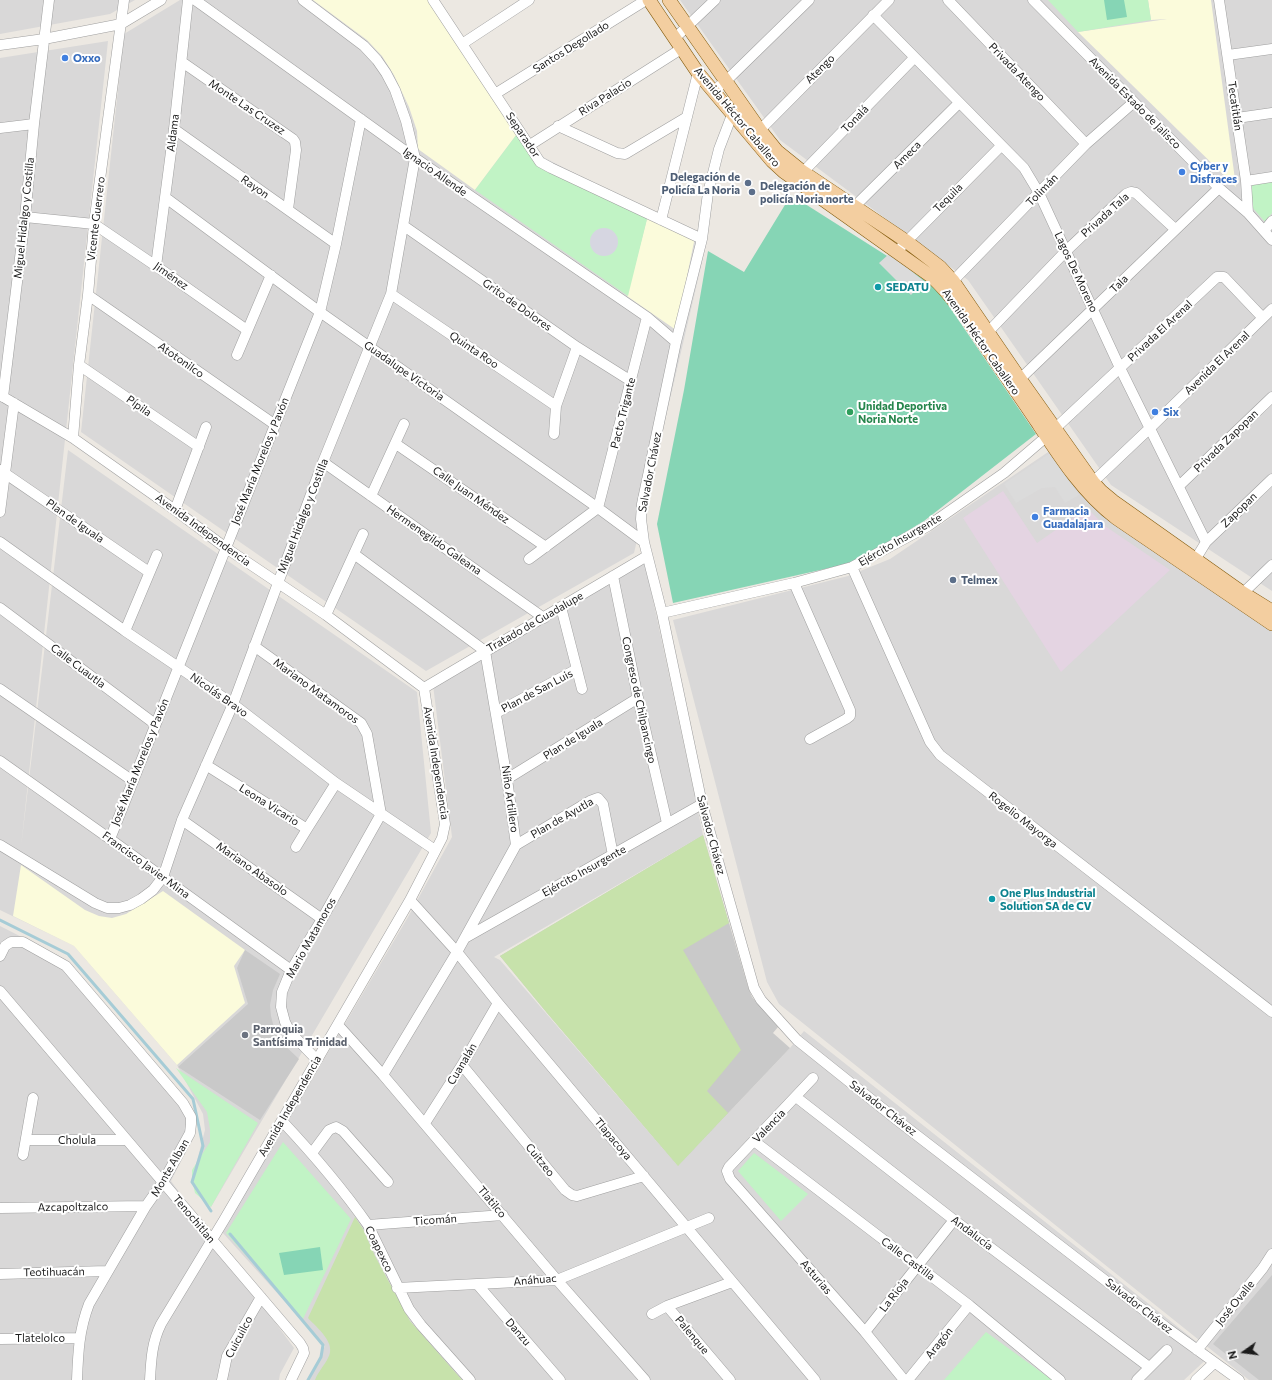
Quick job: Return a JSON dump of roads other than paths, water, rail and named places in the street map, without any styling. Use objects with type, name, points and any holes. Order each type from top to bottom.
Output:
[{"type":"main road","name":"Avenida Héctor Caballero","points":[[648,0],[698,73],[732,114],[777,151],[800,176],[897,252],[932,277],[944,288],[984,333],[1020,379],[1051,432]]},
{"type":"main road","name":"Avenida Héctor Caballero","points":[[669,0],[742,104],[756,134]]},
{"type":"main road","name":"Avenida Héctor Caballero","points":[[800,176],[854,207],[906,241],[940,267],[953,281],[984,333],[1051,432],[1095,490],[1113,501],[1193,564],[1241,597],[1272,624]]},
{"type":"main road","name":"Avenida Héctor Caballero","points":[[1241,597],[1272,611]]},
{"type":"street","name":"Miguel Hidalgo y Costilla","points":[[2,396],[25,217],[34,124],[49,0]]},
{"type":"street","name":"Vicente Guerrero","points":[[73,438],[94,224],[124,0]]},
{"type":"street","points":[[0,46],[121,24],[161,0]]},
{"type":"street","name":"Aldama","points":[[156,266],[166,198],[188,0]]},
{"type":"street","name":"Ignacio Allende","points":[[195,0],[415,158],[647,317],[676,342]]},
{"type":"street","name":"Miguel Hidalgo y Costilla","points":[[0,845],[95,903],[107,908],[119,908],[130,905],[141,899],[153,890],[163,877],[182,820],[233,704],[323,462],[371,347],[391,294],[415,158],[402,107],[395,90],[383,69],[364,46],[303,0]]},
{"type":"street","name":"Separador","points":[[433,0],[530,145],[535,155],[545,166],[702,239]]},
{"type":"street","points":[[462,44],[529,0]]},
{"type":"street","name":"Santos Degollado","points":[[495,94],[648,0]]},
{"type":"street","name":"Riva Palacio","points":[[530,145],[678,44],[688,27],[715,0]]},
{"type":"street","points":[[713,91],[726,81],[809,0]]},
{"type":"street","name":"Atengo","points":[[756,134],[889,0]]},
{"type":"street","name":"Privada Atengo","points":[[948,0],[1086,144]]},
{"type":"street","name":"Avenida Estado de Jalisco","points":[[1033,0],[1219,188],[1248,213],[1272,240]]},
{"type":"street","name":"Tecatitlán","points":[[1220,0],[1246,181],[1248,213]]},
{"type":"street","name":"Lagos De Moreno","points":[[873,16],[1024,168],[1039,193],[1120,368],[1180,486],[1206,542]]},
{"type":"street","points":[[1228,55],[1272,49]]},
{"type":"street","name":"Tonalá","points":[[800,176],[914,58]]},
{"type":"street","name":"Monte Las Cruzez","points":[[182,62],[295,142],[296,150],[288,209]]},
{"type":"street","points":[[661,220],[698,73]]},
{"type":"street","name":"Tolimán","points":[[953,281],[1086,144],[1134,102]]},
{"type":"street","name":"Ameca","points":[[854,207],[959,103]]},
{"type":"street","name":"Salvador Chávez","points":[[742,104],[732,114],[719,149],[708,193],[702,239],[676,342],[642,504],[641,519],[644,542],[662,613],[702,804],[754,988],[761,1000],[774,1016],[797,1040],[891,1115],[1214,1363],[1239,1380]]},
{"type":"street","points":[[1237,118],[1272,112]]},
{"type":"street","points":[[558,126],[617,152],[625,154],[687,117]]},
{"type":"street","name":"José María Morelos y Pavón","points":[[110,838],[320,312],[336,244],[361,119]]},
{"type":"street","points":[[0,128],[34,124]]},
{"type":"street","name":"Rayon","points":[[174,129],[336,244]]},
{"type":"street","name":"Tequila","points":[[897,252],[906,241],[1001,146]]},
{"type":"street","points":[[1246,181],[1272,177]]},
{"type":"street","name":"Tala","points":[[1020,379],[1093,310],[1174,229],[1219,188]]},
{"type":"street","name":"Privada Tala","points":[[984,333],[1066,251],[1126,194],[1131,192],[1136,193],[1174,229]]},
{"type":"street","name":"Guadalupe Victoria","points":[[166,198],[320,312],[644,542]]},
{"type":"street","points":[[25,217],[94,224]]},
{"type":"street","points":[[1264,232],[1272,221]]},
{"type":"street","name":"Jiménez","points":[[94,224],[247,330]]},
{"type":"street","name":"Grito de Dolores","points":[[404,226],[577,347],[631,381]]},
{"type":"street","points":[[237,355],[272,275]]},
{"type":"street","name":"Privada El Arenal","points":[[1051,432],[1220,276],[1224,277],[1264,318]]},
{"type":"street","name":"Quinta Roo","points":[[391,294],[556,406]]},
{"type":"street","name":"Atotonilco","points":[[88,295],[274,424]]},
{"type":"street","name":"Avenida El Arenal","points":[[1095,490],[1150,428],[1272,309]]},
{"type":"street","name":"Pacto Trigante","points":[[598,508],[647,317]]},
{"type":"street","points":[[554,434],[556,406],[577,347]]},
{"type":"street","name":"Pípila","points":[[79,365],[198,447]]},
{"type":"street","name":"Avenida Independencia","points":[[2,396],[73,438],[226,548],[326,616],[424,688],[445,824],[444,832],[410,900],[224,1220],[161,1324],[155,1336],[153,1346],[150,1380]]},
{"type":"street","name":"Privada Zapopan","points":[[1180,486],[1272,397]]},
{"type":"street","points":[[0,512],[2,471],[14,403]]},
{"type":"street","points":[[371,496],[404,424]]},
{"type":"street","points":[[174,510],[206,427]]},
{"type":"street","name":"Ejército Insurgente","points":[[662,613],[794,583],[852,567],[928,526],[1004,473],[1051,432]]},
{"type":"street","name":"Calle Juan Méndez","points":[[396,444],[546,547]]},
{"type":"street","name":"Hermenegildo Galeana","points":[[323,462],[544,618]]},
{"type":"street","name":"Plan de Iguala","points":[[2,471],[149,572]]},
{"type":"street","name":"Zapopan","points":[[1206,542],[1272,479]]},
{"type":"street","points":[[529,559],[598,508]]},
{"type":"street","points":[[326,616],[363,534]]},
{"type":"street","name":"Nicolás Bravo","points":[[0,542],[125,631],[233,704],[336,783],[435,850]]},
{"type":"street","points":[[1193,564],[1206,542]]},
{"type":"street","points":[[354,554],[485,651]]},
{"type":"street","points":[[125,631],[157,555]]},
{"type":"street","name":"Tratado de Guadalupe","points":[[424,688],[647,556]]},
{"type":"street","points":[[1241,597],[1272,565]]},
{"type":"street","name":"Rogelio Mayorga","points":[[852,567],[928,737],[940,756],[1272,1012]]},
{"type":"street","name":"Congreso de Chilpancingo","points":[[613,576],[638,698],[667,823]]},
{"type":"street","points":[[794,583],[850,710],[850,716],[846,719],[810,739]]},
{"type":"street","name":"Plan de San Luis","points":[[561,607],[582,689]]},
{"type":"street","name":"Calle Cuautla","points":[[0,608],[155,724]]},
{"type":"street","name":"Mariano Matamoros","points":[[254,646],[360,723],[364,728],[367,734],[381,814]]},
{"type":"street","name":"Niño Artillero","points":[[383,1074],[466,938],[516,845],[507,780],[485,651]]},
{"type":"street","name":"Plan de San Luis","points":[[496,713],[577,669]]},
{"type":"street","points":[[0,689],[133,781]]},
{"type":"street","name":"Plan de Iguala","points":[[507,780],[638,698]]},
{"type":"street","name":"Francisco Javier Mina","points":[[0,762],[110,838],[291,970]]},
{"type":"street","name":"Leona Vicario","points":[[206,765],[307,829],[336,783]]},
{"type":"street","name":"Plan de Ayutla","points":[[516,845],[590,801],[598,798],[603,804],[613,855]]},
{"type":"street","name":"Ejército Insurgente","points":[[466,938],[702,804]]},
{"type":"street","name":"Mario Matamoros","points":[[317,1060],[290,1032],[285,1022],[281,1007],[282,992],[291,970],[322,919],[381,814]]},
{"type":"street","name":"Mariano Abasolo","points":[[182,820],[322,919]]},
{"type":"street","points":[[296,847],[307,829]]},
{"type":"street","name":"Tlapacoya","points":[[410,900],[457,952],[498,1003],[815,1380]]},
{"type":"street","name":"Monte Alban","points":[[0,956],[5,946],[11,942],[17,941],[23,942],[66,966],[183,1103],[188,1111],[191,1124],[190,1133],[163,1182],[146,1206],[89,1304],[79,1338],[77,1380]]},
{"type":"street","name":"Tenochitlan","points":[[0,991],[163,1182],[214,1236],[261,1297],[300,1342],[304,1353],[291,1380]]},
{"type":"street","name":"Cuanalán","points":[[425,1123],[462,1065],[498,1003]]},
{"type":"street","name":"Tlatilco","points":[[338,1025],[383,1074],[557,1280],[645,1380]]},
{"type":"street","name":"Cuitzeo","points":[[462,1065],[565,1190],[572,1195],[577,1196],[591,1193],[644,1176]]},
{"type":"street","name":"Valencia","points":[[728,1174],[729,1167],[813,1078]]},
{"type":"street","name":"Andalucía","points":[[796,1097],[954,1220],[1149,1367]]},
{"type":"street","points":[[23,1155],[33,1098]]},
{"type":"street","name":"Coapexco","points":[[282,1121],[312,1153],[368,1225],[409,1308],[421,1325],[470,1380]]},
{"type":"street","points":[[312,1153],[329,1130],[336,1127],[343,1131],[388,1182]]},
{"type":"street","name":"Cholula","points":[[26,1140],[127,1140]]},
{"type":"street","name":"Calle Castilla","points":[[754,1141],[969,1305],[1060,1380]]},
{"type":"street","name":"Asturias","points":[[728,1174],[730,1179],[865,1332],[904,1380]]},
{"type":"street","name":"Azcapoltzalco","points":[[0,1208],[146,1206]]},
{"type":"street","name":"Ticomán","points":[[368,1225],[503,1215]]},
{"type":"street","name":"Anáhuac","points":[[398,1288],[557,1280],[709,1218]]},
{"type":"street","name":"La Rioja","points":[[865,1332],[954,1220]]},
{"type":"street","name":"José Ovalle","points":[[1197,1350],[1263,1268],[1272,1254]]},
{"type":"street","name":"Teotihuacán","points":[[0,1274],[107,1271]]},
{"type":"street","name":"Palenque","points":[[730,1380],[667,1306],[732,1282]]},
{"type":"street","name":"Danzu","points":[[477,1284],[560,1380]]},
{"type":"street","name":"Cuicuilco","points":[[222,1380],[227,1356],[261,1297]]},
{"type":"street","name":"Aragón","points":[[908,1380],[969,1305]]},
{"type":"street","points":[[652,1314],[667,1306]]},
{"type":"street","name":"Tlatelolco","points":[[0,1338],[79,1338]]},
{"type":"street","points":[[1137,1380],[1167,1350]]},
{"type":"street","points":[[1196,1380],[1214,1363]]},
{"type":"waterway","points":[[0,920],[68,954],[193,1099],[203,1146],[192,1182],[211,1211]]},
{"type":"waterway","points":[[230,1234],[323,1345],[321,1357],[308,1380]]},
{"type":"place","name":"Oxxo","points":[[65,58]]},
{"type":"place","name":"Cyber y Disfraces","points":[[1182,172]]},
{"type":"place","name":"Delegación de Policía La Noria","points":[[748,183]]},
{"type":"place","name":"Delegación de policía Noria norte","points":[[752,192]]},
{"type":"place","name":"SEDATU","points":[[878,287]]},
{"type":"place","name":"Unidad Deportiva Noria Norte","points":[[850,412]]},
{"type":"place","name":"Six","points":[[1155,412]]},
{"type":"place","name":"Farmacia Guadalajara","points":[[1035,517]]},
{"type":"place","name":"Telmex","points":[[953,580]]},
{"type":"place","name":"One Plus Industrial Solution SA de CV","points":[[992,899]]},
{"type":"place","name":"Parroquia Santísima Trinidad","points":[[245,1035]]}]
